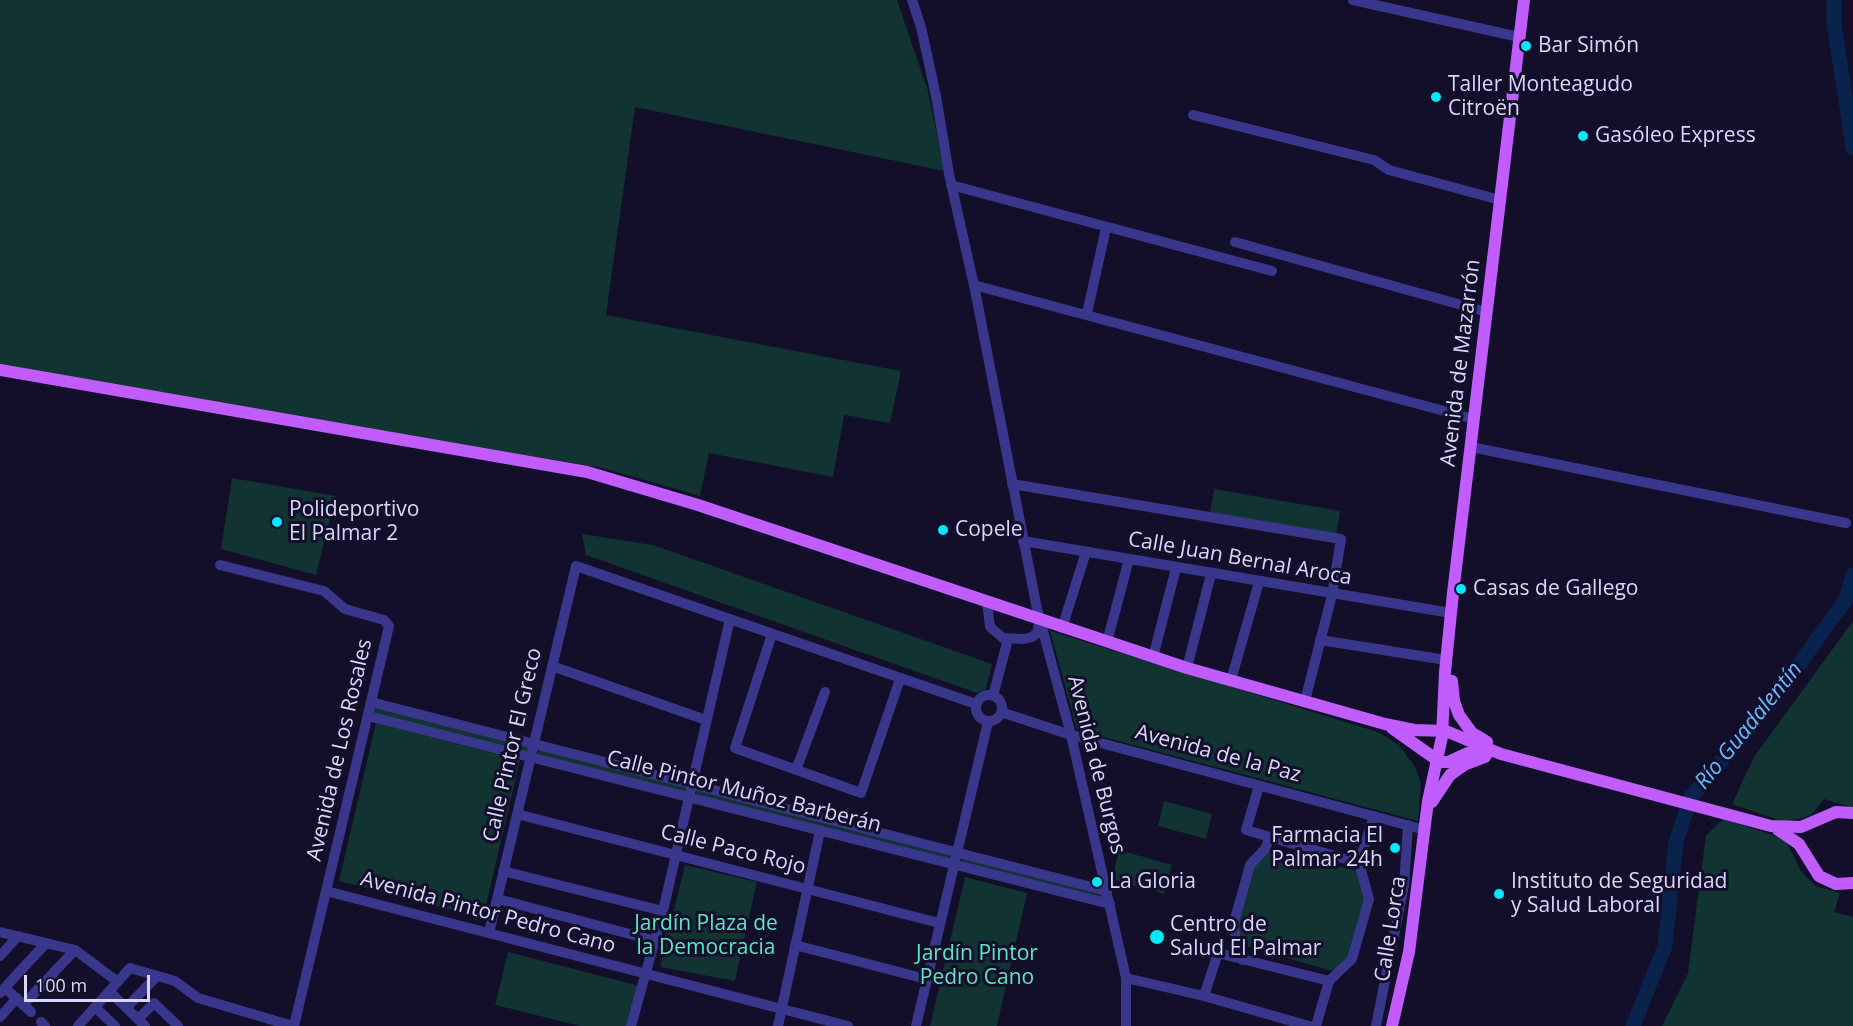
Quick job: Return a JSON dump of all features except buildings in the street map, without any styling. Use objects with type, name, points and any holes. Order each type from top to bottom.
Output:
[{"type":"main road","name":"Avenida de Mazarrón","points":[[1443,728],[1451,614],[1524,0]]},
{"type":"main road","points":[[0,370],[587,472],[698,505],[1152,657],[1386,724],[1414,730],[1443,728],[1501,754],[1771,826],[1795,828],[1836,812],[1853,813]]},
{"type":"main road","points":[[1451,614],[1452,692],[1462,721],[1482,740],[1546,766]]},
{"type":"main road","points":[[1386,724],[1425,754],[1443,761],[1468,753],[1501,754]]},
{"type":"main road","points":[[1430,795],[1425,754],[1426,743],[1443,728]]},
{"type":"main road","name":"Calle Lorca","points":[[1392,1026],[1411,942],[1432,781],[1443,761],[1443,728]]},
{"type":"main road","points":[[1426,824],[1439,788],[1450,775],[1473,760],[1501,754]]},
{"type":"main road","points":[[1807,855],[1808,836],[1819,820]]},
{"type":"main road","points":[[1771,826],[1794,839],[1807,855],[1811,866],[1824,880],[1836,884],[1853,883]]},
{"type":"street","name":"Avenida de Burgos","points":[[912,0],[936,96],[951,185],[974,285],[1040,621],[1071,735],[1126,978],[1126,1026]]},
{"type":"street","points":[[1353,0],[1520,37]]},
{"type":"street","points":[[1193,115],[1374,160],[1389,170],[1500,200]]},
{"type":"street","points":[[951,185],[1272,271]]},
{"type":"street","points":[[1087,313],[1106,228]]},
{"type":"street","points":[[1235,242],[1487,312]]},
{"type":"street","points":[[974,285],[1087,313],[1474,419]]},
{"type":"street","points":[[1471,447],[1846,522]]},
{"type":"street","points":[[1012,484],[1341,539],[1332,595],[1305,701]]},
{"type":"street","name":"Calle Juan Bernal Aroca","points":[[1023,541],[1451,614]]},
{"type":"street","points":[[1062,628],[1086,552]]},
{"type":"street","points":[[1107,642],[1129,559]]},
{"type":"street","name":"Avenida de Los Rosales","points":[[220,565],[324,591],[345,609],[384,620],[389,626],[293,1026]]},
{"type":"street","name":"Calle Pintor El Greco","points":[[489,933],[576,566],[730,619]]},
{"type":"street","points":[[1152,657],[1176,568]]},
{"type":"street","points":[[1187,668],[1211,574]]},
{"type":"street","points":[[1231,680],[1259,582]]},
{"type":"street","points":[[987,603],[988,618],[996,633],[1008,639],[1032,637],[1045,641]]},
{"type":"street","points":[[988,618],[1005,609]]},
{"type":"street","points":[[631,1026],[656,941],[730,619],[976,704]]},
{"type":"street","points":[[1032,637],[1037,633],[1040,621]]},
{"type":"street","points":[[772,634],[735,748],[796,770],[861,792],[900,679]]},
{"type":"street","points":[[993,696],[1008,639]]},
{"type":"street","points":[[1320,640],[1446,660]]},
{"type":"street","points":[[552,666],[706,720]]},
{"type":"street","points":[[796,770],[825,692]]},
{"type":"street","points":[[983,696],[993,696],[1001,702],[1001,712],[996,719],[988,722],[977,716],[976,704],[983,696]]},
{"type":"street","name":"Calle Pintor Muñoz Barberán","points":[[371,702],[1107,891]]},
{"type":"street","name":"Avenida de la Paz","points":[[1001,712],[1071,735],[1259,786],[1408,825],[1426,824]]},
{"type":"street","name":"Calle Pintor Muñoz Barberán","points":[[368,716],[1110,904]]},
{"type":"street","points":[[916,1026],[988,722]]},
{"type":"street","points":[[1259,786],[1246,830],[1359,863]]},
{"type":"street","name":"Calle Paco Rojo","points":[[517,814],[939,923]]},
{"type":"street","points":[[1316,1026],[1329,981],[1352,958],[1369,898],[1359,863],[1374,816]]},
{"type":"street","name":"Calle Lorca","points":[[1377,1026],[1404,885],[1408,825]]},
{"type":"street","points":[[778,1026],[820,831]]},
{"type":"street","points":[[1242,960],[1233,926],[1250,865],[1265,849],[1270,837]]},
{"type":"street","points":[[504,871],[663,912]]},
{"type":"street","name":"Avenida Pintor Pedro Cano","points":[[326,891],[848,1026]]},
{"type":"street","points":[[498,899],[656,941]]},
{"type":"street","points":[[0,932],[75,950],[118,982]]},
{"type":"street","points":[[0,956],[18,936]]},
{"type":"street","points":[[24,1005],[3,986],[46,943]]},
{"type":"street","points":[[795,945],[926,980]]},
{"type":"street","points":[[0,1017],[24,1005],[75,950]]},
{"type":"street","points":[[1204,996],[1218,953],[1329,981]]},
{"type":"street","points":[[81,1025],[130,968],[175,981],[198,998],[293,1026]]},
{"type":"street","points":[[126,1008],[157,976]]},
{"type":"street","points":[[1126,978],[1204,996],[1309,1026]]},
{"type":"street","points":[[109,991],[142,1023],[154,1003],[178,1026]]},
{"type":"street","points":[[95,1007],[115,1026]]},
{"type":"green space","points":[[0,0],[897,0],[928,91],[944,171],[635,107],[606,315],[901,371],[890,423],[844,415],[833,477],[709,453],[700,496],[603,468],[0,368]]},
{"type":"green space","name":"Polideportivo El Palmar 2","points":[[232,478],[336,496],[316,575],[221,549]]},
{"type":"green space","points":[[1214,489],[1340,511],[1336,536],[1210,513]]},
{"type":"green space","points":[[582,534],[653,545],[992,664],[986,689],[977,693],[586,555]]},
{"type":"green space","points":[[1853,621],[1853,808],[1824,799],[1810,816],[1784,822],[1732,804],[1754,757]]},
{"type":"green space","points":[[1050,631],[1378,732],[1399,745],[1415,767],[1421,783],[1418,821],[1077,730]]},
{"type":"green space","points":[[374,706],[530,747],[528,752],[372,714]]},
{"type":"green space","points":[[376,723],[520,760],[483,918],[339,881]]},
{"type":"green space","points":[[539,749],[688,788],[687,794],[537,755]]},
{"type":"green space","points":[[697,790],[954,857],[953,861],[695,797]]},
{"type":"green space","points":[[1164,801],[1212,814],[1206,839],[1158,826]]},
{"type":"green space","points":[[1724,819],[1785,839],[1801,871],[1815,886],[1840,893],[1834,912],[1853,917],[1853,1026],[1662,1026],[1688,973],[1706,835]]},
{"type":"green space","points":[[1270,849],[1357,871],[1366,898],[1349,957],[1332,971],[1245,946],[1236,924],[1253,866]]},
{"type":"green space","points":[[1119,850],[1172,865],[1164,894],[1112,879]]},
{"type":"green space","points":[[963,858],[1103,895],[1105,901],[961,864]]},
{"type":"green space","name":"Jardín Plaza de la Democracia","points":[[685,865],[757,882],[735,981],[660,967]]},
{"type":"green space","name":"Jardín Pintor Pedro Cano","points":[[965,877],[1027,893],[997,1026],[930,1026]]},
{"type":"green space","points":[[508,952],[640,986],[629,1026],[580,1026],[495,1005]]},
{"type":"waterway","name":"Río Guadalentín","points":[[1834,0],[1834,24],[1853,148]]},
{"type":"waterway","name":"Río Guadalentín","points":[[1633,1026],[1665,946],[1676,842],[1691,797],[1778,694],[1846,599],[1853,575]]},
{"type":"place","name":"Bar Simón","points":[[1526,46]]},
{"type":"place","name":"Taller Monteagudo Citroën","points":[[1436,97]]},
{"type":"place","name":"Gasóleo Express","points":[[1583,136]]},
{"type":"place","name":"Polideportivo El Palmar 2","points":[[277,522]]},
{"type":"place","name":"Copele","points":[[943,530]]},
{"type":"place","name":"Casas de Gallego","points":[[1461,589]]},
{"type":"place","name":"Farmacia El Palmar 24h","points":[[1395,848]]},
{"type":"place","name":"La Gloria","points":[[1097,882]]},
{"type":"place","name":"Instituto de Seguridad y Salud Laboral","points":[[1499,894]]},
{"type":"place","name":"Centro de Salud El Palmar","points":[[1157,937]]}]
